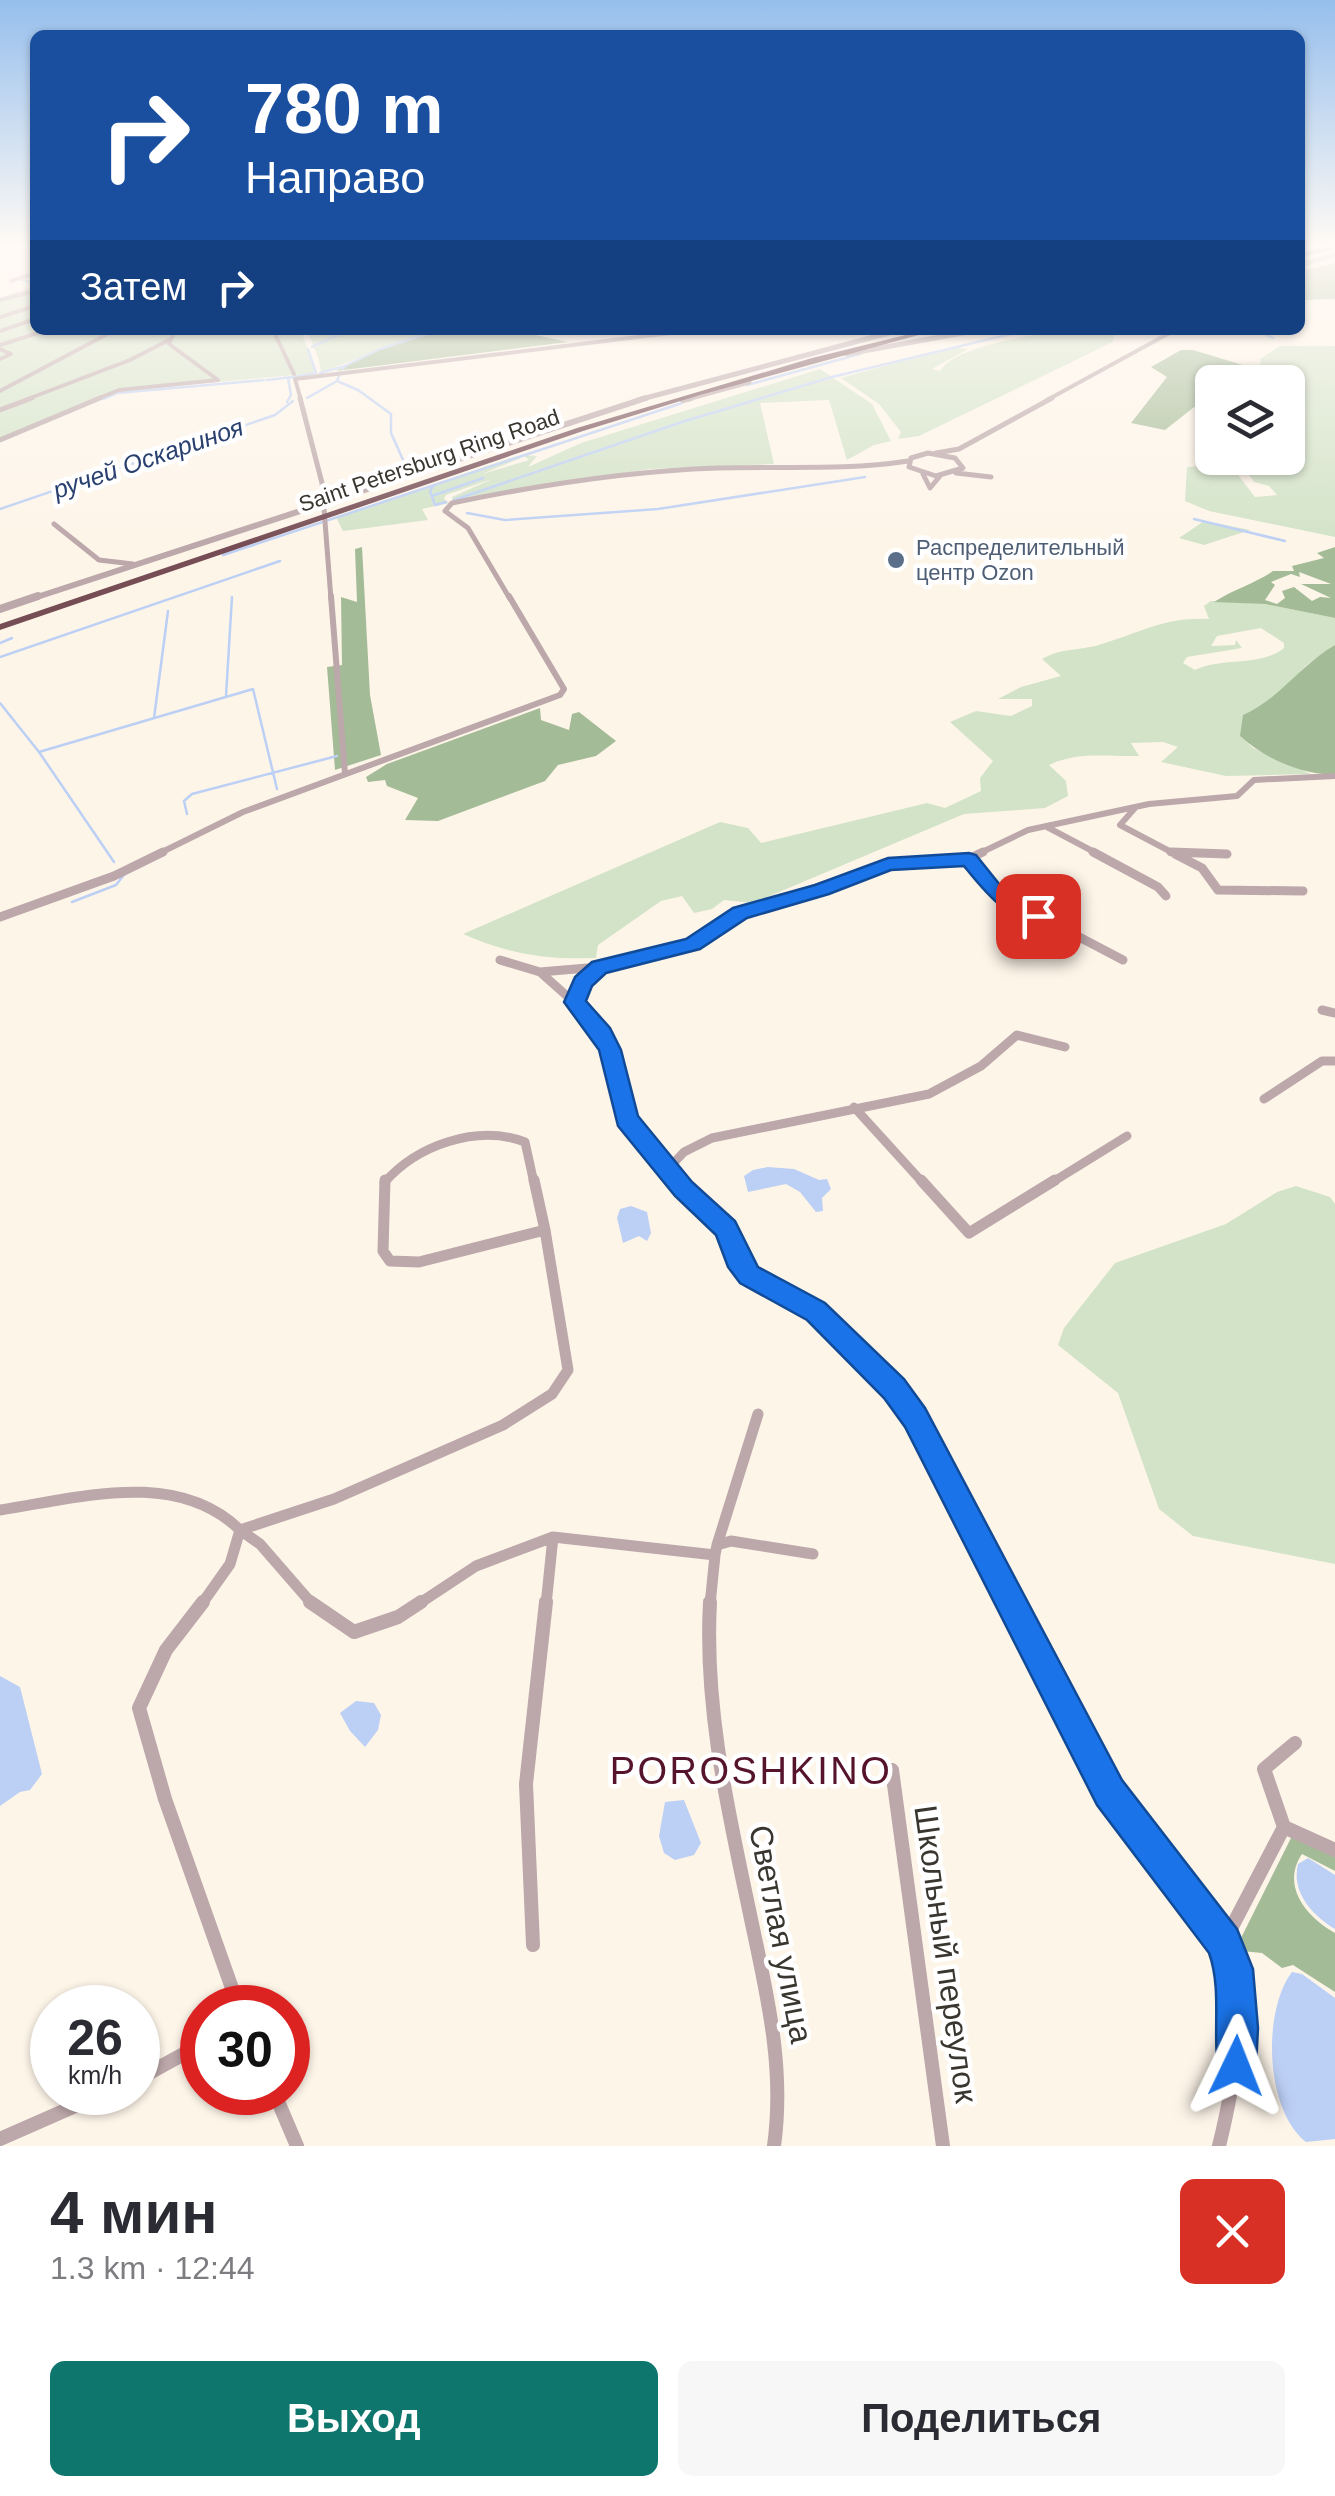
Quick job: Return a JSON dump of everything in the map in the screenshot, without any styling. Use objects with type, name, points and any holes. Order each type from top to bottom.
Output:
[{"type":"highway","name":"Saint Petersburg Ring Road","points":[[0,617],[671,394],[859,345]]},
{"type":"highway","name":"Saint Petersburg Ring Road","points":[[0,627],[631,414],[872,345]]},
{"type":"street","points":[[0,391],[86,345]]},
{"type":"street","points":[[0,410],[159,345]]},
{"type":"street","points":[[0,440],[119,390],[218,380],[172,345]]},
{"type":"street","points":[[280,345],[294,374]]},
{"type":"street","points":[[345,774],[323,494],[294,379],[571,345]]},
{"type":"street","points":[[0,609],[667,391],[842,345]]},
{"type":"street","points":[[631,414],[887,345]]},
{"type":"street","points":[[0,917],[114,876],[243,812],[540,705],[563,692],[468,528],[446,510],[452,503],[650,472],[768,467],[854,469],[959,449],[1148,345]]},
{"type":"street","points":[[956,474],[966,451],[1157,345]]},
{"type":"street","points":[[0,347],[12,354],[0,359]]},
{"type":"street","points":[[936,453],[980,475]]},
{"type":"street","points":[[908,460],[912,470]]},
{"type":"street","points":[[877,465],[940,476],[991,477]]},
{"type":"street","points":[[923,474],[930,488],[940,476]]},
{"type":"street","points":[[54,524],[97,561],[114,566],[145,562]]},
{"type":"street","points":[[74,585],[97,571],[97,561]]},
{"type":"street","points":[[540,972],[580,966],[599,968],[693,944],[740,913],[822,890],[888,864],[969,859],[1028,830],[1136,806],[1194,797],[1237,796],[1261,779],[1335,776]]},
{"type":"street","points":[[1136,806],[1120,825],[1202,868],[1218,890],[1303,891]]},
{"type":"street","points":[[1047,827],[1158,887],[1166,896]]},
{"type":"street","points":[[1175,854],[1227,854]]},
{"type":"street","points":[[969,859],[997,894],[1122,960]]},
{"type":"street","points":[[500,960],[540,972],[575,1002],[602,1034],[610,1050],[627,1120],[699,1206],[726,1229],[737,1259],[749,1275],[816,1312],[904,1402],[1109,1792],[1224,1942],[1234,1969],[1238,2028],[1236,2066],[1219,2146]]},
{"type":"street","points":[[575,1002],[582,982],[599,968]]},
{"type":"street","points":[[1322,1010],[1335,1013]]},
{"type":"street","points":[[668,1169],[680,1150],[698,1143],[926,1095],[995,1056],[1017,1034],[1065,1047]]},
{"type":"street","points":[[1264,1099],[1322,1060],[1335,1062]]},
{"type":"street","points":[[854,1108],[969,1233],[1127,1136]]},
{"type":"street","points":[[240,1530],[334,1499],[503,1425],[552,1394],[568,1370],[545,1230],[525,1142],[509,1133],[477,1134],[400,1166],[384,1181],[383,1251],[390,1261],[419,1262],[545,1230]]},
{"type":"street","name":"Светлая улица","points":[[758,1414],[716,1550],[707,1609],[707,1678],[716,1749],[770,2009],[780,2078],[774,2146]]},
{"type":"street","points":[[0,1510],[157,1492],[214,1504],[240,1530],[258,1538],[307,1600],[328,1619],[354,1632],[398,1616],[476,1566],[554,1537],[716,1550],[731,1541],[813,1554]]},
{"type":"street","points":[[230,1985],[165,1799],[139,1708],[166,1649],[238,1552],[240,1530]]},
{"type":"street","points":[[534,1945],[526,1784],[554,1537]]},
{"type":"street","points":[[1224,1942],[1284,1827],[1264,1768],[1296,1743]]},
{"type":"street","name":"Школьный переулок","points":[[892,1770],[943,2146]]},
{"type":"street","points":[[1284,1827],[1335,1850]]},
{"type":"street","points":[[0,2140],[56,2115]]},
{"type":"street","points":[[284,2115],[297,2146]]},
{"type":"green space","points":[[0,345],[306,345],[315,373],[120,391],[0,441]]},
{"type":"green space","points":[[313,345],[395,345],[321,372]]},
{"type":"green space","points":[[394,345],[543,345],[336,371]]},
{"type":"green space","points":[[1107,345],[919,436],[898,439],[901,432],[879,404],[841,378],[952,347],[968,349],[932,369],[940,371],[948,362],[977,348]]},
{"type":"green space","points":[[1280,346],[1335,346],[1335,537],[1209,511],[1185,501],[1187,467],[1195,466],[1195,475],[1238,475],[1255,497],[1277,495],[1249,475],[1305,475],[1305,365],[1259,365],[1260,359]]},
{"type":"green space","points":[[1181,350],[1243,365],[1195,365],[1195,406],[1165,430],[1131,423],[1167,377],[1151,367]]},
{"type":"green space","points":[[820,369],[872,404],[891,441],[874,445],[847,460],[829,400],[760,403],[774,464],[650,469],[453,502],[452,497],[492,479],[446,495],[444,499],[449,503],[422,509],[428,520],[343,531],[336,517],[517,456],[521,458],[482,474],[529,460],[523,455],[537,456],[528,467],[581,443]]},
{"type":"green space","points":[[1204,521],[1250,530],[1204,545],[1179,538]]},
{"type":"green space","points":[[362,547],[370,695],[381,755],[335,770],[327,667],[342,665],[341,597],[357,602],[355,549]]},
{"type":"green space","points":[[1335,547],[1335,618],[1265,604],[1214,602],[1273,571],[1294,571],[1292,566],[1324,558],[1317,553]],"holes":[[[1299,572],[1331,584],[1301,584],[1331,598],[1312,601],[1294,587],[1282,591],[1285,598],[1277,604],[1265,600],[1275,585],[1271,582],[1291,574],[1300,577]]]},
{"type":"green space","points":[[1211,601],[1265,604],[1335,618],[1335,645],[1308,664],[1240,736],[1253,748],[1311,774],[1226,776],[1161,762],[1178,747],[1163,742],[1131,743],[1139,756],[1082,756],[1049,765],[1066,781],[1068,796],[1045,808],[964,814],[753,903],[724,900],[712,909],[694,913],[682,896],[661,901],[598,945],[596,958],[528,954],[463,934],[720,822],[748,828],[761,843],[927,803],[945,808],[981,791],[980,778],[993,761],[950,722],[976,711],[1011,716],[1032,706],[1032,699],[998,699],[1021,687],[1061,676],[1042,659],[1166,623],[1209,619],[1204,606]],"holes":[[[1261,628],[1284,643],[1284,648],[1264,658],[1195,670],[1183,663],[1187,657],[1242,648],[1236,640],[1235,645],[1211,646],[1217,636]]]},
{"type":"green space","points":[[1335,645],[1335,775],[1284,764],[1240,736],[1243,715],[1268,700]]},
{"type":"green space","points":[[540,708],[541,720],[569,730],[572,714],[579,712],[616,741],[596,756],[558,765],[545,781],[438,821],[405,820],[418,798],[387,786],[385,780],[368,782],[366,777],[387,764]]},
{"type":"green space","points":[[1296,1186],[1330,1197],[1335,1204],[1335,1564],[1193,1536],[1159,1509],[1118,1393],[1058,1345],[1064,1328],[1115,1263],[1226,1224],[1277,1192]]},
{"type":"green space","points":[[1292,1836],[1335,1854],[1335,1871],[1302,1854],[1294,1877],[1299,1899],[1306,1909],[1335,1933],[1335,1992],[1293,1965],[1282,1968],[1262,1953],[1242,1951],[1241,1938]]},
{"type":"water","points":[[768,1167],[794,1169],[819,1180],[827,1179],[831,1189],[822,1198],[823,1211],[816,1212],[800,1192],[786,1184],[748,1192],[744,1176]]},
{"type":"water","points":[[631,1206],[647,1212],[651,1233],[647,1241],[639,1236],[623,1243],[617,1218],[620,1209]]},
{"type":"water","points":[[0,1676],[20,1687],[42,1774],[30,1790],[0,1806]]},
{"type":"water","points":[[356,1701],[374,1703],[381,1715],[378,1730],[365,1747],[340,1713]]},
{"type":"water","points":[[684,1800],[701,1843],[694,1855],[675,1860],[664,1853],[659,1836],[665,1802]]},
{"type":"water","points":[[1308,1858],[1335,1875],[1335,1929],[1311,1910],[1301,1893],[1298,1864]]},
{"type":"water","points":[[1292,1972],[1302,1974],[1335,1998],[1335,2139],[1306,2142],[1292,2127],[1276,2084],[1272,2034],[1282,1989]]},
{"type":"waterway","points":[[312,347],[316,345]]},
{"type":"waterway","name":"ручей Оскариноя","points":[[345,366],[392,345]]},
{"type":"waterway","points":[[454,500],[682,422],[832,377],[964,345]]},
{"type":"waterway","points":[[293,377],[316,373],[308,349]]},
{"type":"waterway","points":[[747,385],[860,354]]},
{"type":"waterway","name":"ручей Оскариноя","points":[[320,373],[345,366]]},
{"type":"waterway","name":"ручей Оскариноя","points":[[337,381],[340,373]]},
{"type":"waterway","points":[[267,380],[292,377],[288,378],[291,395],[287,402]]},
{"type":"waterway","points":[[103,399],[117,393],[264,380]]},
{"type":"waterway","name":"ручей Оскариноя","points":[[307,398],[337,381]]},
{"type":"waterway","points":[[337,381],[358,390],[391,414],[391,433],[404,462],[418,467]]},
{"type":"waterway","name":"ручей Оскариноя","points":[[0,509],[275,415],[293,401]]},
{"type":"waterway","points":[[434,485],[682,403]]},
{"type":"waterway","points":[[467,513],[505,520],[658,509],[865,477]]},
{"type":"waterway","points":[[432,496],[483,478]]},
{"type":"waterway","points":[[223,555],[434,485]]},
{"type":"waterway","points":[[434,485],[430,491],[435,505],[446,502]]},
{"type":"waterway","points":[[1194,519],[1285,541]]},
{"type":"waterway","points":[[0,657],[280,561]]},
{"type":"waterway","points":[[226,696],[232,597]]},
{"type":"waterway","points":[[154,718],[168,611]]},
{"type":"waterway","points":[[0,643],[12,638]]},
{"type":"waterway","points":[[39,752],[253,689],[273,773]]},
{"type":"waterway","points":[[0,703],[39,752]]},
{"type":"waterway","points":[[39,752],[114,862]]},
{"type":"waterway","points":[[273,773],[337,756]]},
{"type":"waterway","points":[[187,814],[184,801],[192,794],[273,773]]},
{"type":"waterway","points":[[273,773],[277,789]]},
{"type":"waterway","points":[[72,902],[116,885],[123,876]]},
{"type":"place","name":"Распределительный центр Ozon","points":[[896,560]]},
{"type":"district","name":"POROSHKINO","points":[[751,1771]]},
{"type":"route","points":[[1038,916],[997,894],[969,859],[888,864],[822,890],[740,913],[693,944],[599,968],[582,982],[575,1002],[610,1050],[627,1120],[684,1189],[726,1229],[737,1259],[749,1275],[816,1312],[894,1388],[915,1417],[1109,1792],[1168,1874],[1224,1942],[1234,1969],[1236,2066]]}]
